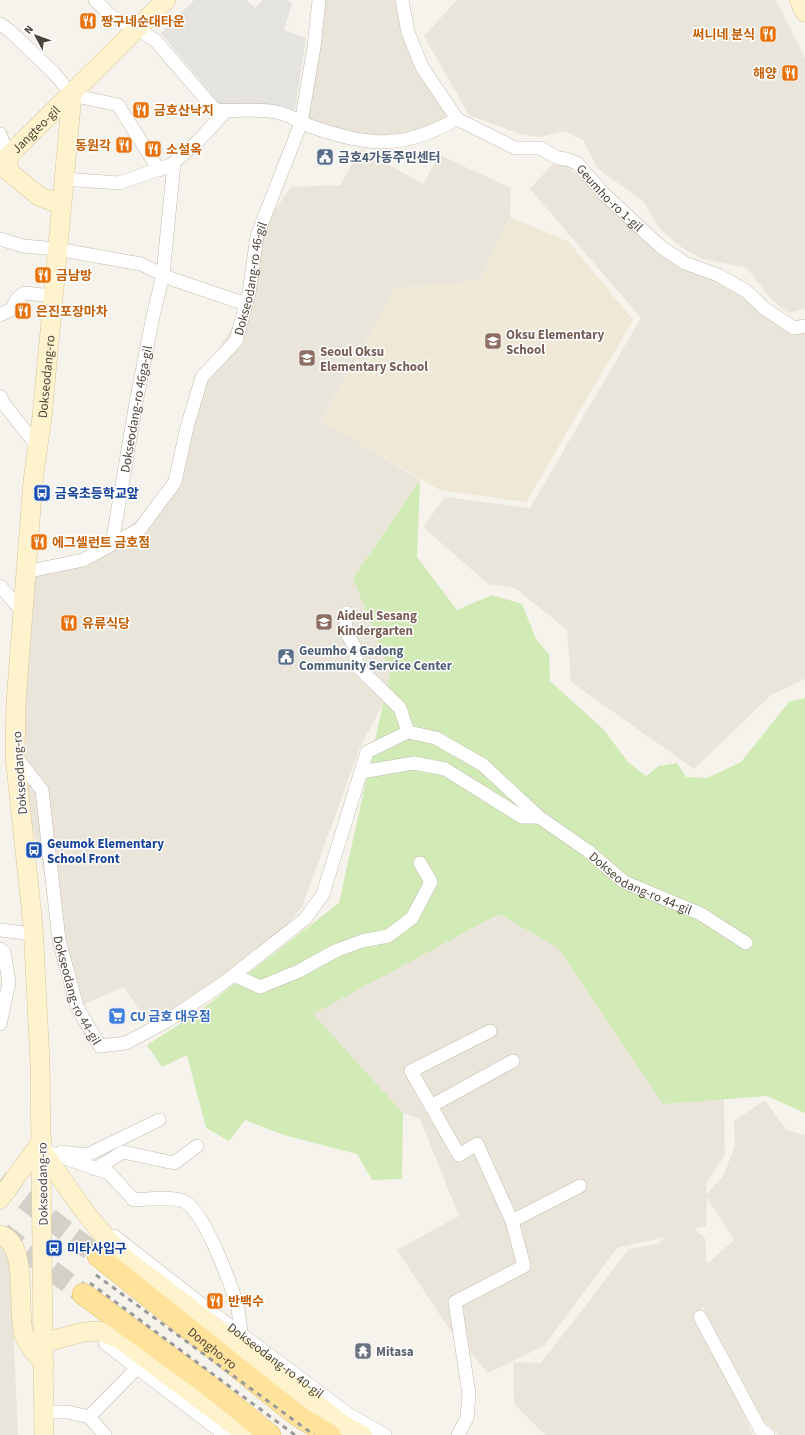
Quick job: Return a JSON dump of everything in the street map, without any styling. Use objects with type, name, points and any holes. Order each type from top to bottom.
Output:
[{"type":"main road","points":[[72,95],[166,0]]},
{"type":"main road","points":[[799,0],[805,12]]},
{"type":"main road","name":"Jangteo-gil","points":[[4,160],[72,95]]},
{"type":"main road","name":"Dokseodang-ro","points":[[44,1435],[40,1062],[33,934],[15,756],[16,702],[25,572],[72,95]]},
{"type":"main road","points":[[4,160],[8,170],[40,197],[61,204]]},
{"type":"main road","points":[[0,1199],[42,1145],[112,1245],[128,1261],[342,1424],[362,1435]]},
{"type":"main road","points":[[0,1235],[12,1244],[18,1256],[24,1334],[30,1346],[44,1363]]},
{"type":"main road","name":"Dongho-ro","points":[[98,1256],[298,1416],[330,1435]]},
{"type":"main road","points":[[84,1294],[208,1385],[270,1435]]},
{"type":"main road","points":[[43,1343],[83,1332],[99,1331],[118,1338],[247,1435]]},
{"type":"street","points":[[95,0],[112,17],[138,29],[156,41],[215,110],[277,112],[301,123],[338,136],[374,143],[410,140],[442,128],[457,119]]},
{"type":"street","name":"Dokseodang-ro 46-gil","points":[[25,572],[83,560],[140,529],[175,482],[187,426],[202,377],[236,341],[246,304],[257,236],[301,123],[314,46],[319,0]]},
{"type":"street","name":"Geumho-ro 1-gil","points":[[402,0],[408,32],[422,67],[457,119],[515,148],[540,148],[558,158],[577,163],[604,194],[661,247],[685,263],[718,275],[746,291],[765,309],[794,328],[805,326]]},
{"type":"street","points":[[0,24],[10,31],[54,73],[72,95],[118,105],[159,170]]},
{"type":"street","points":[[63,179],[119,183],[159,170],[174,162],[198,141],[226,111]]},
{"type":"street","points":[[0,134],[4,160]]},
{"type":"street","name":"Dokseodang-ro 46ga-gil","points":[[112,544],[137,396],[163,274],[174,162]]},
{"type":"street","points":[[0,239],[23,246],[57,249],[141,264],[163,274],[246,304]]},
{"type":"street","points":[[0,315],[12,309],[16,300],[24,293],[53,296]]},
{"type":"street","points":[[0,396],[4,404],[38,447]]},
{"type":"street","points":[[0,586],[22,611]]},
{"type":"street","points":[[347,613],[345,630],[356,649],[356,665],[400,708],[408,732]]},
{"type":"street","name":"Dokseodang-ro 44-gil","points":[[15,756],[42,790],[59,940],[77,1008],[100,1046],[126,1043],[167,1021],[234,975],[305,919],[323,894],[368,752],[408,732],[436,738],[483,765],[539,817],[588,851],[624,882],[701,914],[746,943]]},
{"type":"street","points":[[361,772],[414,762],[445,769],[522,817],[539,817]]},
{"type":"street","points":[[234,975],[260,987],[299,971],[335,951],[362,941],[388,936],[412,918],[431,882],[420,863]]},
{"type":"street","points":[[0,930],[33,934]]},
{"type":"street","points":[[0,948],[4,952],[9,982],[0,1024]]},
{"type":"street","points":[[458,1435],[467,1418],[469,1394],[455,1302],[524,1266],[512,1221],[477,1144],[459,1155],[411,1071],[490,1031]]},
{"type":"street","points":[[431,1106],[513,1061]]},
{"type":"street","points":[[42,1145],[87,1155],[159,1120]]},
{"type":"street","points":[[42,1145],[95,1169],[109,1173],[134,1200],[154,1198],[184,1201],[191,1207],[200,1218],[217,1251],[236,1302],[241,1334]]},
{"type":"street","points":[[95,1169],[123,1152],[174,1163],[197,1146]]},
{"type":"street","points":[[512,1221],[580,1186]]},
{"type":"street","name":"Dokseodang-ro 40-gil","points":[[96,1221],[117,1239],[241,1334],[348,1414],[385,1435]]},
{"type":"street","points":[[700,1317],[760,1429],[768,1435]]},
{"type":"street","points":[[105,1343],[225,1435]]},
{"type":"street","points":[[89,1417],[138,1367]]},
{"type":"street","points":[[44,1412],[68,1412],[89,1417],[105,1435]]},
{"type":"street","points":[[208,1422],[212,1435]]},
{"type":"shaded area","points":[[194,0],[246,0],[255,8],[263,0],[288,0],[292,4],[284,30],[306,38],[294,115],[261,105],[219,104],[161,33]]},
{"type":"shaded area","points":[[319,0],[402,0],[408,32],[457,119],[374,143],[301,123]]},
{"type":"shaded area","points":[[457,0],[776,0],[805,58],[805,309],[788,313],[770,298],[747,268],[702,259],[678,245],[658,227],[644,202],[598,169],[583,140],[564,131],[540,137],[520,134],[469,115],[424,36]]},
{"type":"shaded area","points":[[361,149],[423,184],[439,155],[511,188],[510,217],[480,281],[396,288],[321,420],[420,480],[353,578],[390,672],[383,704],[360,747],[302,907],[265,951],[150,1026],[124,987],[77,1007],[15,756],[25,572],[112,544],[175,482],[202,377],[246,304],[257,236],[291,187],[340,185]]},
{"type":"shaded area","points":[[558,158],[682,269],[725,284],[792,332],[805,330],[805,679],[771,695],[694,769],[571,682],[567,630],[515,588],[488,584],[423,527],[445,497],[530,508],[641,318],[530,189]]},
{"type":"shaded area","name":"Oksu Elementary School","points":[[510,217],[569,242],[633,320],[526,502],[440,490],[321,421],[396,288],[480,281]]},
{"type":"shaded area","points":[[499,914],[558,948],[663,1104],[724,1099],[725,1155],[706,1183],[706,1195],[723,1176],[735,1146],[734,1121],[765,1100],[786,1130],[805,1135],[805,1435],[779,1435],[764,1421],[702,1306],[700,1317],[753,1435],[545,1435],[514,1404],[513,1362],[541,1363],[629,1249],[658,1244],[665,1237],[617,1248],[544,1346],[488,1373],[448,1327],[397,1250],[459,1216],[420,1119],[403,1113],[312,1014]],"holes":[[[707,1198],[734,1240],[707,1264],[705,1238],[694,1229],[706,1226]]]},
{"type":"shaded area","points":[[0,1243],[10,1252],[18,1435],[0,1435]]},
{"type":"green space","points":[[420,480],[417,557],[457,610],[492,595],[522,604],[536,639],[549,654],[550,681],[603,729],[628,762],[646,776],[659,766],[677,763],[686,777],[707,778],[741,762],[789,702],[805,698],[805,1113],[767,1096],[663,1104],[558,948],[499,914],[313,1014],[403,1113],[402,1179],[372,1180],[357,1154],[284,1135],[245,1120],[229,1141],[206,1128],[187,1055],[162,1067],[147,1045],[197,1013],[339,903],[390,672],[353,578]]},
{"type":"tunnel","points":[[0,1180],[98,1256]]},
{"type":"tunnel","points":[[2,1233],[83,1294]]},
{"type":"railway","points":[[96,1275],[314,1435]]},
{"type":"railway","points":[[90,1283],[295,1435]]},
{"type":"place","name":"짱구네순대타운","points":[[88,21]]},
{"type":"place","name":"써니네 분식","points":[[768,34]]},
{"type":"place","name":"해양","points":[[790,73]]},
{"type":"place","name":"금호산낙지","points":[[141,110]]},
{"type":"place","name":"동원각","points":[[124,145]]},
{"type":"place","name":"소설옥","points":[[153,149]]},
{"type":"place","name":"금호4가동주민센터","points":[[325,157]]},
{"type":"place","name":"금남방","points":[[43,275]]},
{"type":"place","name":"은진포장마차","points":[[23,311]]},
{"type":"place","name":"Oksu Elementary School","points":[[493,341]]},
{"type":"place","name":"Seoul Oksu Elementary School","points":[[307,358]]},
{"type":"place","name":"금옥초등학교앞","points":[[42,493]]},
{"type":"place","name":"에그셀런트 금호점","points":[[39,542]]},
{"type":"place","name":"Aideul Sesang Kindergarten","points":[[324,622]]},
{"type":"place","name":"유류식당","points":[[69,623]]},
{"type":"place","name":"Geumho 4 Gadong Community Service Center","points":[[286,657]]},
{"type":"place","name":"Geumok Elementary School Front","points":[[34,850]]},
{"type":"place","name":"CU 금호 대우점","points":[[117,1016]]},
{"type":"place","name":"미타사입구","points":[[54,1248]]},
{"type":"place","name":"반백수","points":[[215,1301]]},
{"type":"place","name":"Mitasa","points":[[363,1351]]}]
